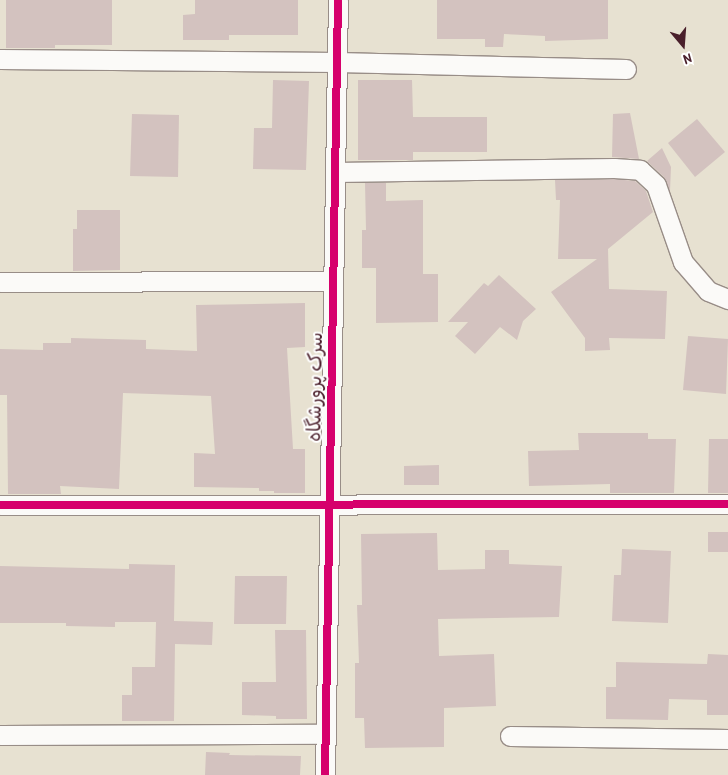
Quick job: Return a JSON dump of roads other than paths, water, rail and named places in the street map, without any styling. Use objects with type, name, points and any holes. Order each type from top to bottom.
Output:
[{"type":"street","name":"سرک پرورشگاه","points":[[325,775],[338,0]]},
{"type":"street","points":[[0,60],[337,62],[626,69]]},
{"type":"street","points":[[335,172],[614,168],[640,170],[656,185],[684,262],[708,291],[728,299]]},
{"type":"street","points":[[0,282],[334,281]]},
{"type":"street","points":[[0,505],[728,504]]},
{"type":"street","points":[[0,735],[326,734]]},
{"type":"street","points":[[510,736],[728,739]]}]
